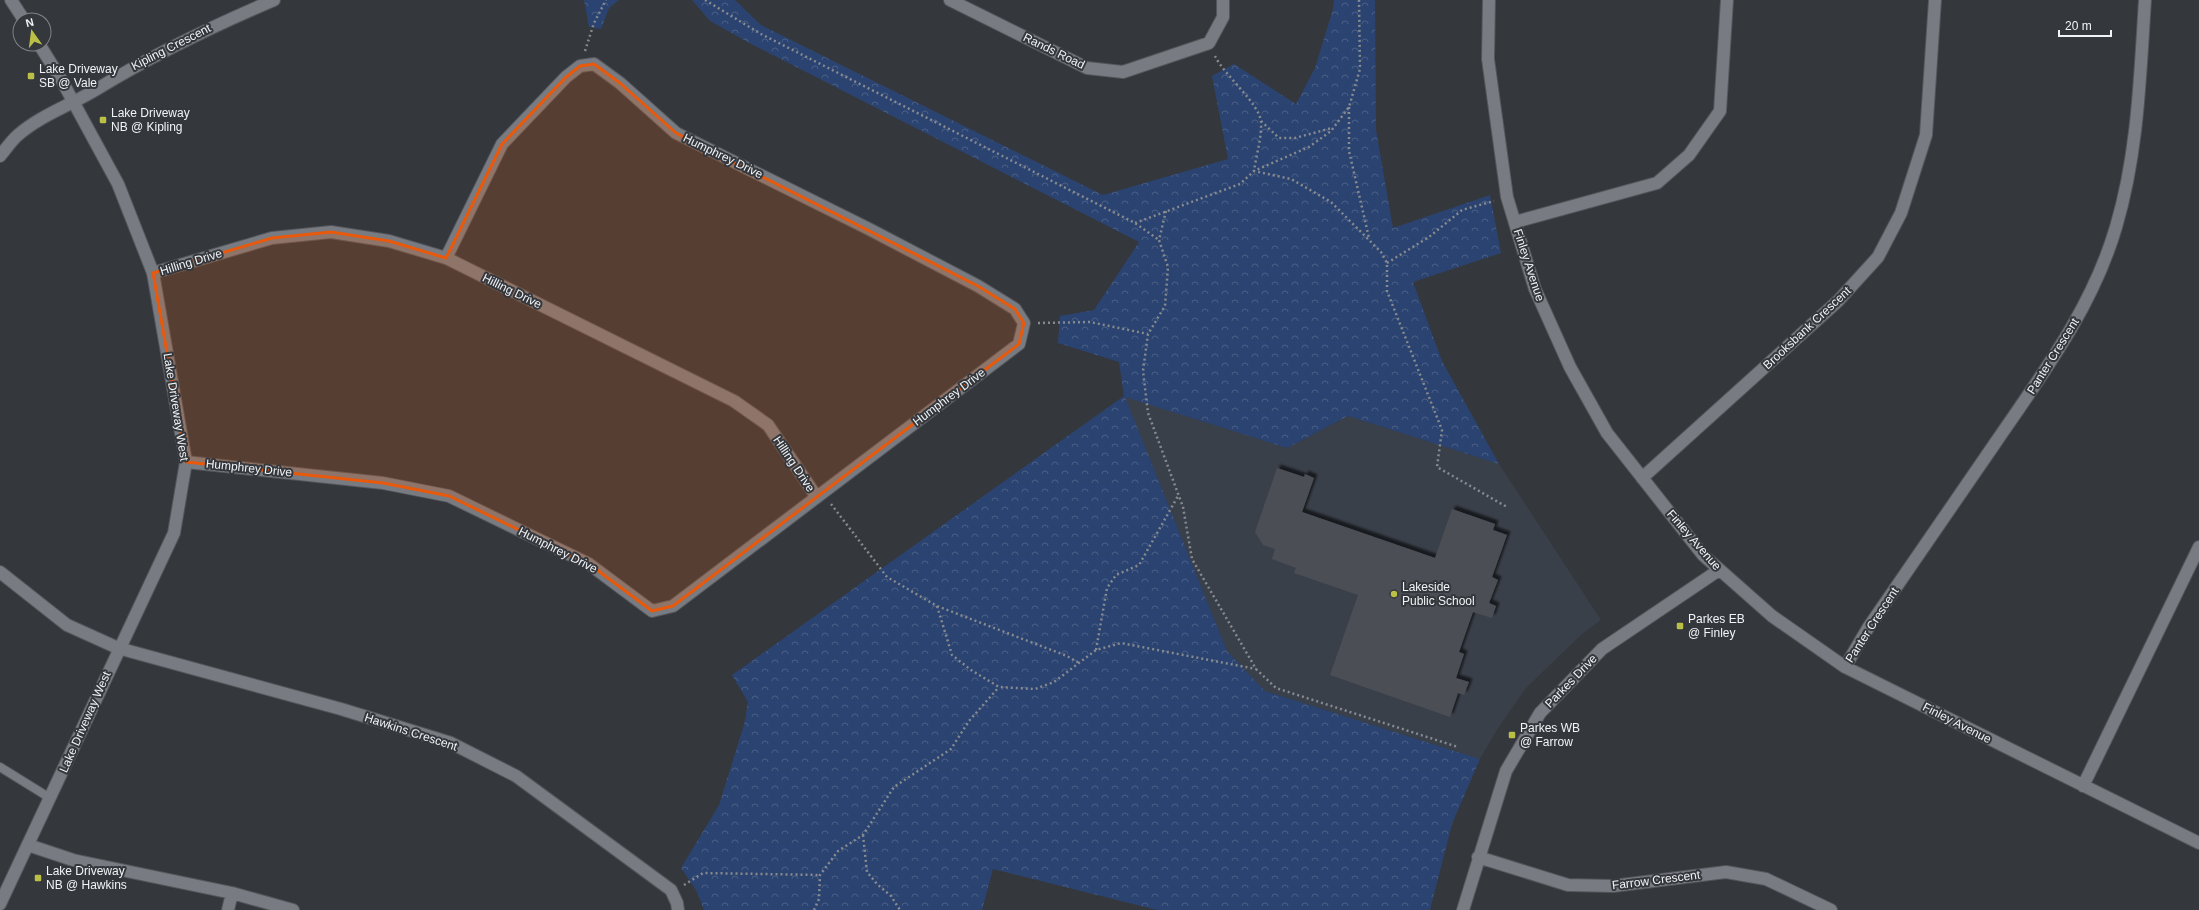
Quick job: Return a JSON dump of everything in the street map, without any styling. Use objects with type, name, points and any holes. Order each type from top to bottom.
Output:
[{"type":"street","points":[[11,0],[19,12]]},
{"type":"street","name":"Kipling Crescent","points":[[0,156],[18,136],[45,116],[72,102],[129,68],[210,27],[274,0]]},
{"type":"street","name":"Rands Road","points":[[950,0],[1087,68],[1123,72],[1209,43]]},
{"type":"street","points":[[1209,43],[1223,17],[1223,0]]},
{"type":"street","name":"Finley Avenue","points":[[1489,0],[1488,59],[1507,197],[1535,289],[1570,367],[1606,433],[1703,554],[1719,570],[1772,616],[1846,667],[2199,843]]},
{"type":"street","points":[[1515,222],[1657,183],[1689,156],[1720,111],[1727,0]]},
{"type":"street","name":"Brooksbank Crescent","points":[[1642,478],[1838,301],[1878,258],[1901,213],[1926,135],[1935,0]]},
{"type":"street","name":"Panter Crescent","points":[[1846,667],[1865,632],[2052,361],[2088,300],[2116,228],[2130,169],[2136,132],[2145,0]]},
{"type":"street","name":"Lake Driveway West","points":[[0,904],[118,648],[174,533],[186,462],[153,273],[118,184],[44,52]]},
{"type":"street","name":"Humphrey Drive","points":[[186,462],[383,483],[448,496],[589,564],[652,611],[673,606],[1019,344],[1024,323],[1015,309],[978,286],[676,133],[620,83],[594,64],[580,66]]},
{"type":"street","points":[[446,258],[502,144],[566,77],[580,66]]},
{"type":"street","name":"Hilling Drive","points":[[153,273],[272,238],[331,232],[389,241],[446,258],[734,401],[768,425],[819,494]]},
{"type":"street","points":[[2083,786],[2199,548]]},
{"type":"street","name":"Parkes Drive","points":[[1463,910],[1478,857],[1506,771],[1540,713],[1602,649],[1719,570]]},
{"type":"street","name":"Hawkins Crescent","points":[[0,572],[67,625],[118,648],[340,709],[451,743],[516,776],[671,890]]},
{"type":"street","points":[[28,845],[74,860],[232,893],[293,910]]},
{"type":"street","name":"Farrow Crescent","points":[[1478,857],[1568,885],[1613,886],[1726,872],[1766,879],[1831,910]]},
{"type":"street","points":[[671,890],[677,903],[678,910]]},
{"type":"street","points":[[228,910],[232,893]]},
{"type":"lane","points":[[0,768],[50,798]]},
{"type":"path","points":[[580,66],[594,23],[606,0]]},
{"type":"path","points":[[705,0],[761,34],[1135,223],[1160,240]]},
{"type":"path","points":[[1359,0],[1360,69],[1349,107],[1349,151],[1369,238]]},
{"type":"path","points":[[1209,43],[1220,67],[1249,99],[1261,121],[1279,138],[1296,138],[1333,128]]},
{"type":"path","points":[[1135,223],[1240,184],[1254,172],[1309,147],[1333,128],[1349,107]]},
{"type":"path","points":[[1254,172],[1261,121]]},
{"type":"path","points":[[1254,172],[1291,179],[1331,202],[1369,238],[1381,252],[1387,263],[1387,291],[1442,430],[1437,467],[1507,507]]},
{"type":"path","points":[[1387,263],[1429,237],[1462,210],[1507,197]]},
{"type":"path","points":[[1166,211],[1160,240],[1168,267],[1165,306],[1148,334],[1143,370],[1148,413],[1184,507],[1192,559],[1256,669],[1276,688],[1458,747]]},
{"type":"path","points":[[1024,323],[1090,322],[1148,334]]},
{"type":"path","points":[[819,494],[886,578],[937,606],[1067,656],[1079,663]]},
{"type":"path","points":[[1096,650],[1107,588],[1116,575],[1139,565],[1179,496]]},
{"type":"path","points":[[937,606],[952,655],[971,670],[999,688],[1035,689],[1054,682],[1096,650],[1121,643],[1256,669]]},
{"type":"path","points":[[814,910],[819,899],[820,875],[838,851],[863,835],[894,787],[950,749],[969,721],[999,688]]},
{"type":"path","points":[[863,835],[867,872],[877,884],[891,896],[900,910]]},
{"type":"path","points":[[671,890],[688,883],[703,873],[820,875]]},
{"type":"highlighted area","points":[[594,64],[620,83],[676,133],[978,286],[1015,309],[1024,323],[1019,344],[673,606],[652,611],[589,564],[449,496],[383,483],[186,462],[153,273],[272,238],[331,232],[389,241],[446,258],[502,144],[566,77],[580,66]]},
{"type":"shaded area","name":"Lakeside Public School","points":[[1124,396],[1287,448],[1348,416],[1499,464],[1601,620],[1581,635],[1526,688],[1498,728],[1480,759],[1265,691],[1227,651]]},
{"type":"green space","points":[[584,0],[619,0],[609,8],[601,29],[589,27]]},
{"type":"green space","points":[[692,0],[735,0],[761,25],[1103,195],[1228,159],[1212,76],[1234,64],[1296,104],[1315,68],[1333,9],[1334,0],[1375,0],[1376,130],[1393,228],[1490,195],[1501,253],[1413,282],[1442,361],[1499,464],[1348,416],[1287,448],[1125,397],[1227,651],[1265,691],[1480,759],[1452,824],[1430,910],[1157,910],[993,869],[982,910],[704,910],[696,890],[681,868],[719,805],[744,725],[748,702],[732,675],[1124,396],[1119,362],[1058,343],[1060,316],[1094,310],[1139,242],[753,45],[710,21]]},
{"type":"building","points":[[1277,468],[1304,477],[1305,474],[1314,478],[1302,512],[1435,558],[1452,509],[1495,524],[1493,530],[1507,535],[1492,577],[1498,580],[1489,603],[1496,606],[1492,618],[1473,612],[1459,652],[1464,654],[1456,678],[1469,682],[1464,695],[1458,693],[1450,717],[1330,675],[1358,595],[1294,573],[1296,568],[1272,559],[1275,549],[1263,545],[1255,532]]},
{"type":"place","name":"Lake Driveway SB @ Vale","points":[[31,76]]},
{"type":"place","name":"Lake Driveway NB @ Kipling","points":[[103,120]]},
{"type":"place","name":"Lakeside Public School","points":[[1394,594]]},
{"type":"place","name":"Parkes EB @ Finley","points":[[1680,626]]},
{"type":"place","name":"Parkes WB @ Farrow","points":[[1512,735]]},
{"type":"place","name":"Lake Driveway NB @ Hawkins","points":[[38,878]]}]
